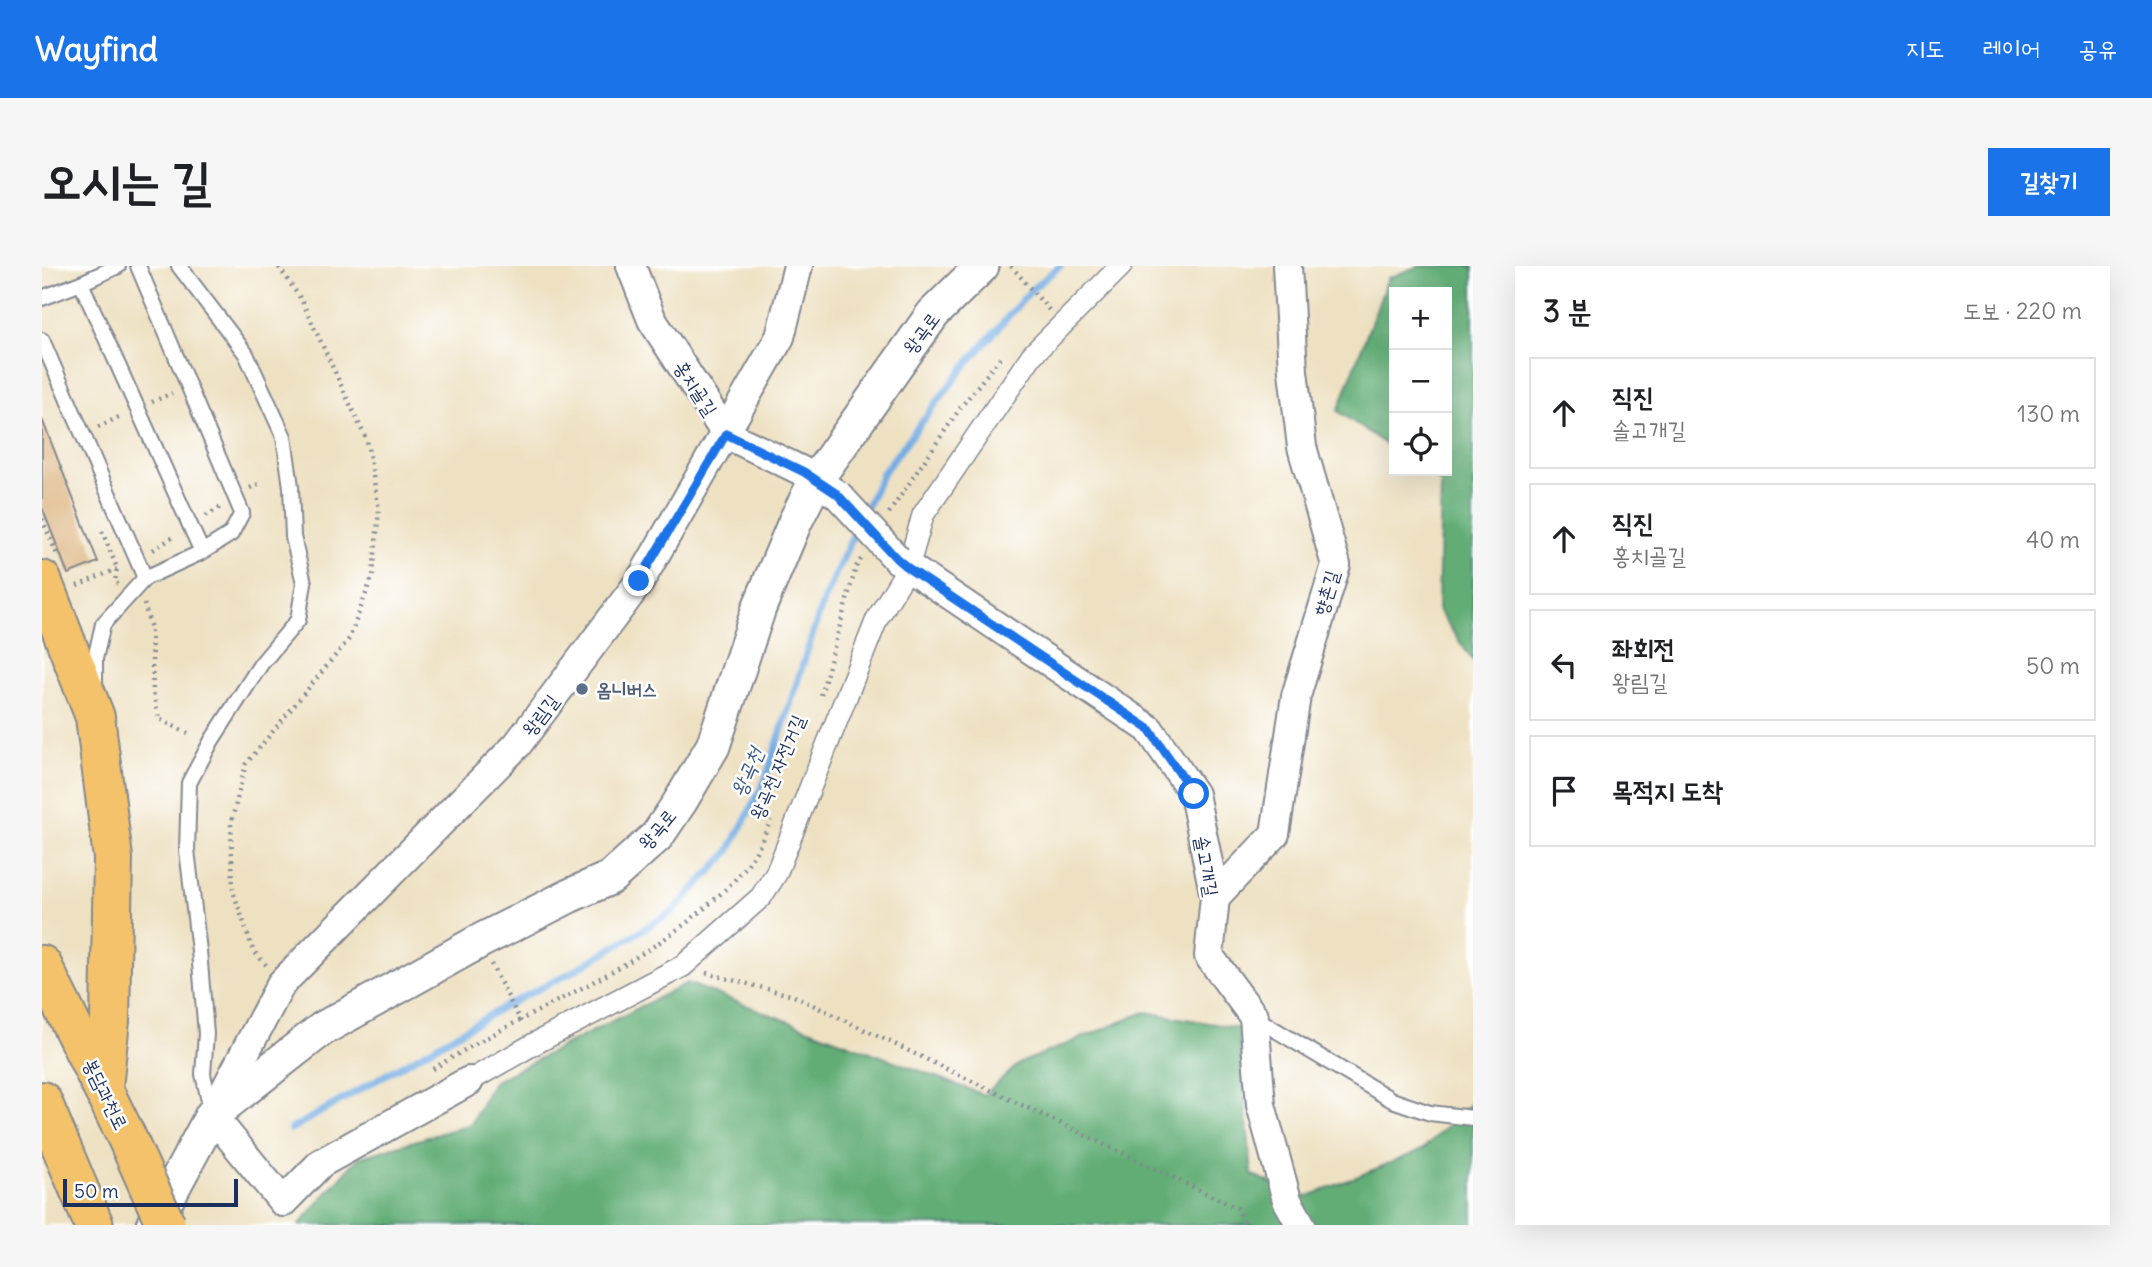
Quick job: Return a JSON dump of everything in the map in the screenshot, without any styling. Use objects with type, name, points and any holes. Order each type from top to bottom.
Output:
[{"type":"highway","points":[[58,578],[95,717],[113,858],[110,1020],[103,1088]]},
{"type":"highway","name":"봉담과천로","points":[[42,965],[127,1136],[166,1225]]},
{"type":"highway","points":[[42,1101],[54,1145],[89,1214]]},
{"type":"street","name":"홍치골길","points":[[631,266],[652,320],[726,434],[804,472],[827,487]]},
{"type":"street","name":"왕림길","points":[[212,1115],[281,984],[517,745],[639,581],[780,337],[798,266]]},
{"type":"street","name":"왕곡로","points":[[153,1225],[212,1115],[322,1029],[480,942],[610,878],[657,836],[713,746],[759,608],[795,522],[827,487],[933,314],[982,266]]},
{"type":"street","points":[[212,1115],[283,1202],[321,1163],[532,1045],[683,966],[761,897],[776,874],[877,619],[923,515],[1032,355],[1121,266]]},
{"type":"street","name":"향촌길","points":[[1215,897],[1275,834],[1296,696],[1335,565],[1302,447],[1293,371],[1287,266]]},
{"type":"street","name":"솔고개길","points":[[827,487],[902,564],[1149,729],[1194,794],[1215,897],[1209,956],[1254,1017]]},
{"type":"street","points":[[1254,1017],[1261,1105],[1287,1200],[1301,1225]]},
{"type":"lane","points":[[42,298],[118,266]]},
{"type":"lane","points":[[95,717],[95,659],[103,624],[145,578],[202,552],[231,534],[243,513],[138,266]]},
{"type":"lane","points":[[178,266],[246,354],[284,436],[291,487],[293,537],[304,583],[298,620],[261,664],[212,740],[189,783],[187,850],[200,951],[206,1034],[203,1074],[212,1115]]},
{"type":"lane","points":[[81,283],[202,552]]},
{"type":"lane","points":[[42,340],[145,578]]},
{"type":"lane","name":"솔고개길","points":[[1254,1017],[1392,1100],[1430,1113],[1473,1118]]},
{"type":"path","points":[[278,266],[301,299],[367,441],[379,510],[373,575],[349,639],[246,764],[231,823],[233,891],[253,950],[281,984]]},
{"type":"path","points":[[1011,266],[1048,309]]},
{"type":"path","points":[[1038,318],[1056,300]]},
{"type":"path","points":[[883,523],[961,407],[1002,356]]},
{"type":"path","points":[[42,519],[58,578],[117,569]]},
{"type":"path","points":[[102,530],[117,569],[115,582],[146,606],[151,628],[153,693],[159,719],[188,733]]},
{"type":"path","name":"왕곡천 자전거길","points":[[817,708],[856,567],[869,545]]},
{"type":"path","name":"왕곡천 자전거길","points":[[433,1069],[467,1048],[577,992],[668,938],[717,897],[752,859],[774,815]]},
{"type":"path","points":[[480,942],[532,1045]]},
{"type":"path","points":[[683,966],[794,996],[1237,1208],[1246,1225]]},
{"type":"green space","points":[[1419,266],[1473,266],[1473,661],[1438,610],[1441,483],[1431,476],[1452,476],[1452,287],[1389,287],[1389,447],[1338,411],[1388,278]]},
{"type":"green space","points":[[687,983],[984,1095],[1020,1063],[1145,1012],[1238,1028],[1252,1175],[1307,1197],[1422,1150],[1473,1101],[1473,1225],[299,1225],[358,1158],[471,1124],[493,1082]]},
{"type":"building","points":[[42,419],[98,562],[68,574],[42,507]]},
{"type":"waterway","name":"왕곡천","points":[[864,513],[882,474],[961,371],[1032,289],[1060,266]]},
{"type":"waterway","name":"왕곡천","points":[[291,1129],[511,1003],[572,972],[672,912],[728,853],[765,781],[824,599],[857,527]]},
{"type":"place","name":"옴니버스","points":[[582,689]]},
{"type":"route","points":[[639,581],[726,434],[804,472],[837,494],[908,568],[1149,729],[1194,794]]}]
